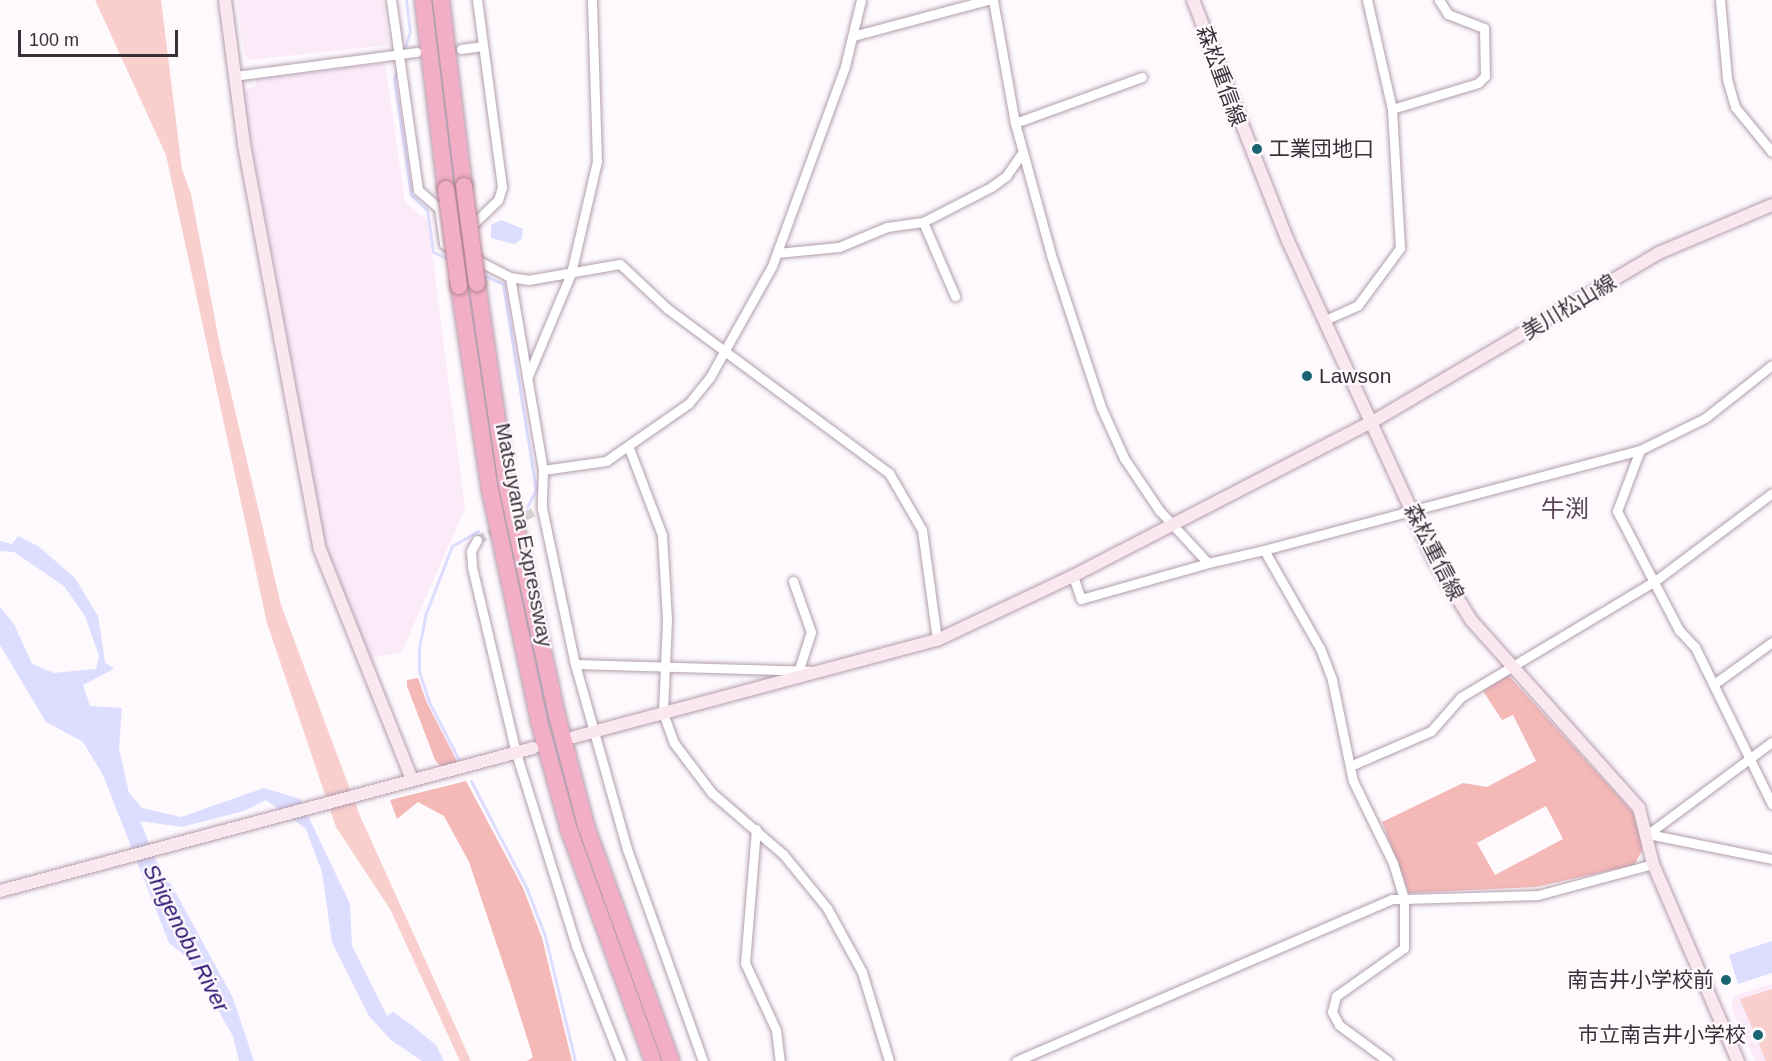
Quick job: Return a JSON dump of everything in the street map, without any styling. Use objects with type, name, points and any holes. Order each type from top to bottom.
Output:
[{"type":"highway","name":"Matsuyama Expressway","points":[[423,0],[459,286],[489,490],[539,721],[569,830],[653,1061]]},
{"type":"highway","name":"Matsuyama Expressway","points":[[441,0],[477,283],[507,486],[558,719],[590,836],[671,1061]]},
{"type":"street","points":[[225,0],[234,75],[319,547],[412,780]]},
{"type":"street","points":[[391,0],[418,190],[439,208],[444,244],[510,277],[528,280],[620,264],[668,309],[727,350],[890,473],[908,499],[922,530],[937,640]]},
{"type":"street","points":[[460,252],[467,230],[498,201],[502,188],[477,0]]},
{"type":"street","points":[[527,377],[571,273],[597,161],[592,0]]},
{"type":"street","points":[[543,470],[606,461],[629,448],[689,403],[727,350],[777,253],[853,36],[861,0]]},
{"type":"street","points":[[853,36],[987,0]]},
{"type":"street","points":[[993,0],[1022,153],[1101,407],[1124,458],[1173,525],[1208,563]]},
{"type":"street","name":"森松重信線","points":[[1193,0],[1245,140],[1448,586],[1510,665],[1639,808],[1648,834],[1653,864],[1738,1061]]},
{"type":"street","points":[[1325,320],[1358,305],[1400,248],[1392,109],[1367,0]]},
{"type":"street","points":[[1392,109],[1478,83],[1485,76],[1484,28],[1448,14],[1439,0]]},
{"type":"street","points":[[1720,0],[1727,79],[1735,106],[1772,152]]},
{"type":"street","points":[[461,49],[483,46]]},
{"type":"street","points":[[234,75],[416,52]]},
{"type":"street","points":[[1015,123],[1142,77]]},
{"type":"street","points":[[777,253],[839,246],[887,227],[923,222],[991,187],[1006,176],[1022,153]]},
{"type":"street","name":"美川松山線","points":[[574,736],[937,640],[1073,576],[1372,422],[1659,253],[1772,205]]},
{"type":"street","points":[[923,222],[955,296]]},
{"type":"street","points":[[510,277],[543,470],[542,508],[575,664],[592,731],[660,946],[703,1061]]},
{"type":"street","points":[[1073,576],[1081,599],[1208,563],[1640,450],[1705,418],[1772,365]]},
{"type":"street","points":[[629,448],[662,535],[667,620],[663,669],[663,713],[674,743],[712,793],[756,829],[808,881],[846,937],[880,1020],[889,1061]]},
{"type":"street","points":[[1640,450],[1617,511],[1714,684],[1772,804]]},
{"type":"street","points":[[1350,766],[1431,731],[1461,697],[1510,665],[1655,581],[1772,493]]},
{"type":"street","points":[[533,512],[542,508]]},
{"type":"street","points":[[477,540],[471,551],[472,567],[516,753],[576,946],[621,1061]]},
{"type":"street","points":[[1264,550],[1332,680],[1350,766],[1360,800],[1393,863],[1404,899],[1404,948],[1333,1002],[1339,1025],[1375,1058],[1388,1061]]},
{"type":"street","points":[[793,581],[811,632],[798,670]]},
{"type":"street","points":[[1714,684],[1772,642]]},
{"type":"street","points":[[575,664],[663,669],[819,671]]},
{"type":"street","points":[[1648,834],[1772,742]]},
{"type":"street","points":[[0,891],[533,748]]},
{"type":"street","points":[[756,829],[745,963],[776,1030],[780,1061]]},
{"type":"street","points":[[1648,834],[1772,860]]},
{"type":"street","points":[[1016,1061],[1392,899],[1538,895],[1653,864]]},
{"type":"shaded area","points":[[95,0],[161,0],[182,169],[191,194],[221,351],[281,605],[360,816],[471,1061],[460,1061],[390,909],[336,827],[267,623],[166,155]]},
{"type":"shaded area","points":[[237,0],[383,0],[389,45],[250,60],[244,55]]},
{"type":"shaded area","points":[[385,63],[405,202],[428,221],[465,509],[401,653],[366,658],[325,542],[242,92],[256,85],[256,79]]},
{"type":"shaded area","points":[[1508,675],[1631,810],[1639,823],[1642,851],[1634,865],[1536,887],[1409,893],[1382,822],[1463,783],[1487,787],[1536,761],[1513,715],[1502,720],[1483,691]],"holes":[[[1546,806],[1563,839],[1495,875],[1477,843]]]},
{"type":"shaded area","points":[[418,678],[427,703],[458,763],[442,767],[435,760],[407,686],[407,680]]},
{"type":"shaded area","points":[[466,781],[523,888],[542,938],[572,1061],[527,1061],[533,1057],[469,862],[444,816],[418,802],[397,819],[390,800]]},
{"type":"shaded area","name":"市立南吉井小学校","points":[[1772,984],[1772,1061],[1755,1061],[1732,1009],[1733,996]]},
{"type":"shaded area","name":"市立南吉井小学校","points":[[1772,989],[1772,1061],[1766,1061],[1740,999]]},
{"type":"water","points":[[501,220],[523,229],[522,239],[514,244],[491,238],[491,225]]},
{"type":"water","name":"Shigenobu River","points":[[18,536],[38,546],[75,578],[98,616],[105,662],[114,669],[83,685],[90,706],[122,708],[119,748],[129,793],[142,808],[181,817],[264,788],[300,799],[350,904],[352,946],[387,1016],[393,1012],[413,1026],[436,1045],[444,1061],[422,1061],[391,1040],[369,1016],[332,942],[322,872],[306,829],[266,800],[244,811],[182,827],[140,821],[163,877],[171,884],[233,998],[254,1061],[239,1061],[233,1036],[188,958],[169,943],[103,775],[83,742],[46,722],[0,645],[0,607],[14,624],[32,664],[54,673],[96,669],[99,656],[85,616],[64,586],[14,552],[0,551],[0,541],[12,544]]},
{"type":"water","points":[[1772,941],[1772,973],[1738,984],[1729,955]]},
{"type":"waterway","points":[[404,50],[410,32],[406,0]]},
{"type":"waterway","points":[[398,68],[394,79],[411,195],[427,210],[433,252],[451,260]]},
{"type":"waterway","points":[[481,274],[503,284],[536,490],[527,507]]},
{"type":"waterway","points":[[460,762],[429,702],[419,671],[419,648],[426,613],[452,546],[478,531]]},
{"type":"waterway","points":[[471,781],[527,889],[545,936],[575,1061]]},
{"type":"tunnel","points":[[477,540],[533,512]]},
{"type":"place","name":"工業団地口","points":[[1257,149]]},
{"type":"place","name":"Lawson","points":[[1307,376]]},
{"type":"place","name":"南吉井小学校前","points":[[1726,980]]},
{"type":"place","name":"市立南吉井小学校","points":[[1758,1035]]},
{"type":"district","name":"牛渕","points":[[1565,509]]}]
